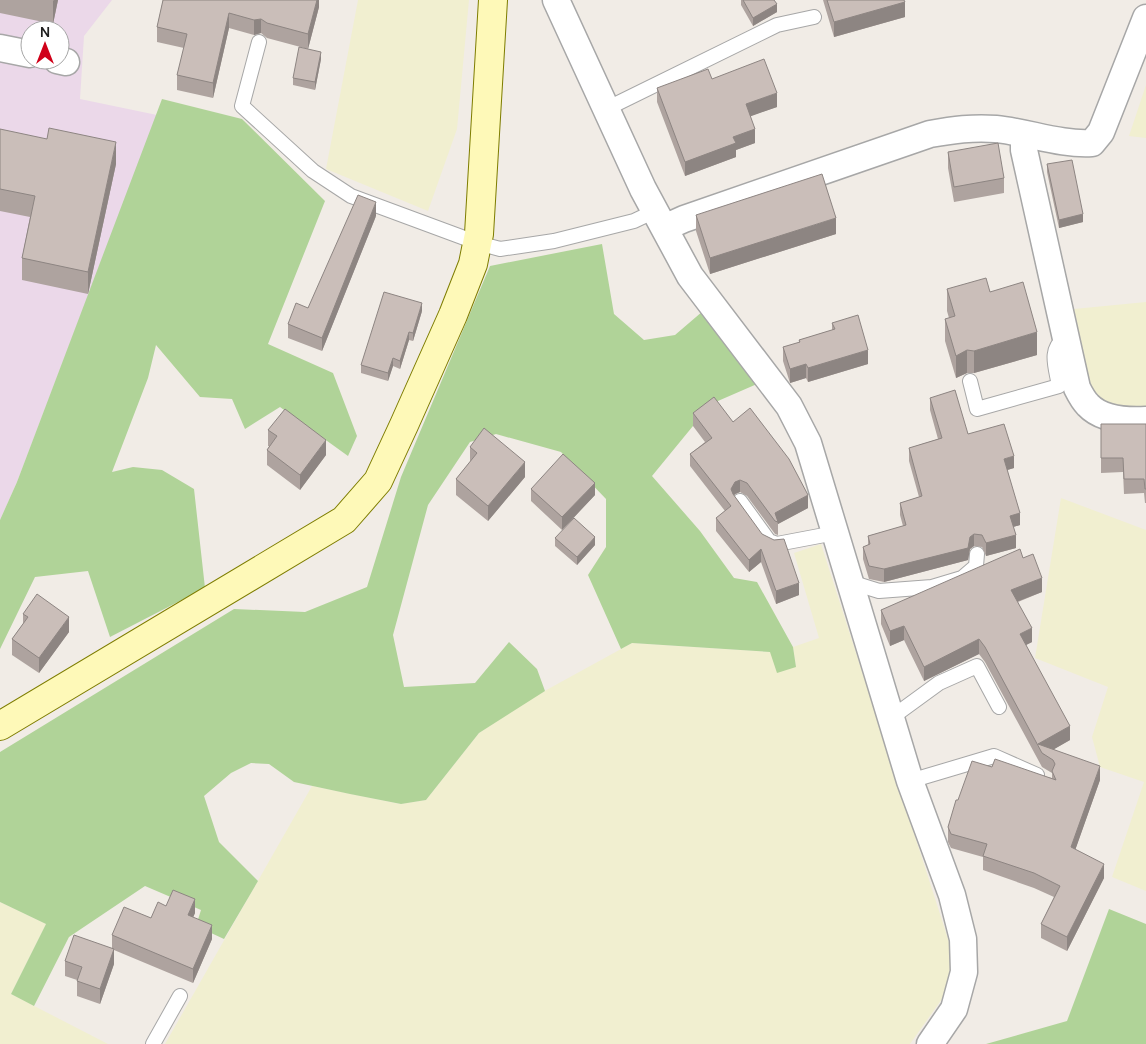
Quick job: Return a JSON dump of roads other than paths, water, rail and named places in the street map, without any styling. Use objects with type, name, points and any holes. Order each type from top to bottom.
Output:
[{"type":"street","points":[[0,726],[344,520],[378,481],[453,315],[473,264],[478,243],[494,0]]},
{"type":"street","points":[[556,0],[643,190],[690,276],[789,406],[808,443],[910,781],[952,895],[962,939],[964,972],[954,1009],[930,1044]]},
{"type":"street","points":[[660,219],[694,216],[930,134],[967,128],[998,129],[1077,144],[1092,143],[1101,132],[1146,18]]},
{"type":"street","points":[[0,48],[20,52]]},
{"type":"street","points":[[1024,134],[1024,150],[1077,388],[1088,406],[1102,414],[1124,421],[1146,420]]},
{"type":"lane","points":[[606,109],[777,25],[814,17]]},
{"type":"lane","points":[[259,42],[242,106],[313,171],[351,196],[478,243],[500,249],[554,241],[634,221],[660,219]]},
{"type":"lane","points":[[970,381],[977,409],[1059,386],[1054,351],[1058,343],[1065,338]]},
{"type":"lane","points":[[740,502],[769,541],[777,544],[835,533]]},
{"type":"lane","points":[[850,582],[879,591],[932,587],[962,578],[976,566],[977,554]]},
{"type":"lane","points":[[891,718],[939,684],[977,666],[999,707]]},
{"type":"lane","points":[[910,781],[994,756],[1046,779]]},
{"type":"lane","points":[[152,1044],[180,996]]}]
